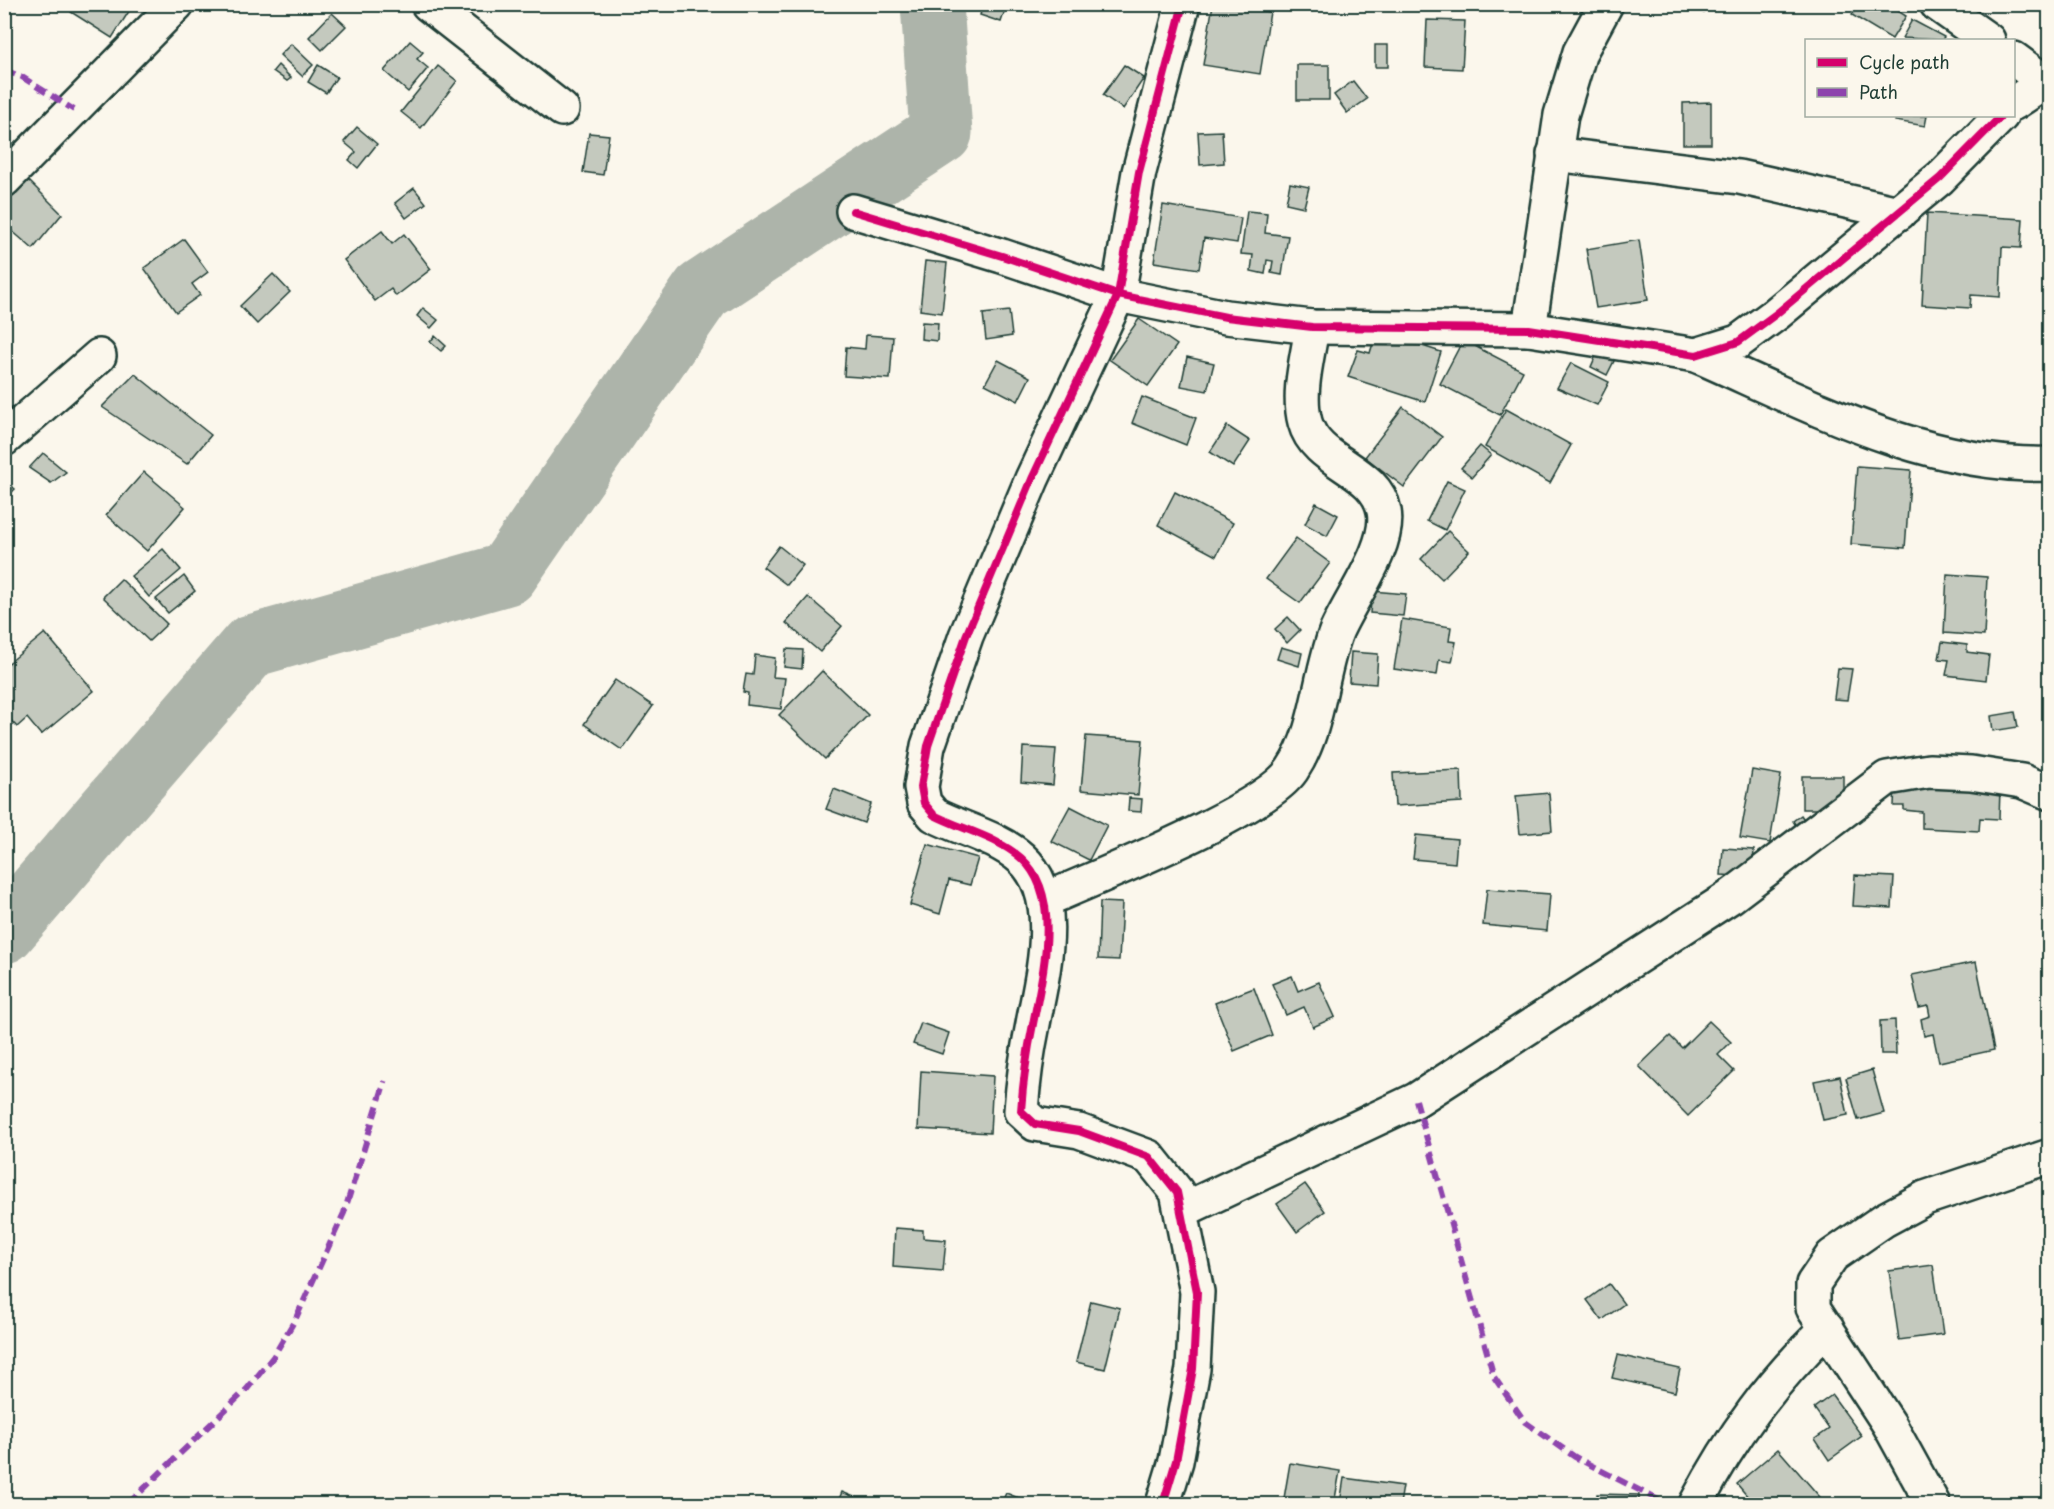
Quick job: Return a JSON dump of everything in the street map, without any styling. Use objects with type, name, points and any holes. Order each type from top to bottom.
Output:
[{"type":"street","points":[[4,180],[177,4]]},
{"type":"street","points":[[428,4],[562,109]]},
{"type":"street","points":[[1163,1504],[1176,1461],[1193,1369],[1197,1292],[1183,1210],[1177,1192],[1149,1157],[1079,1131],[1035,1124],[1021,1111],[1033,1024],[1046,967],[1045,900],[1036,878],[1021,858],[934,815],[924,803],[921,787],[928,746],[966,636],[1032,479],[1118,295],[1139,172],[1183,4]]},
{"type":"street","points":[[1529,329],[1561,115],[1580,52],[1606,4]]},
{"type":"street","points":[[1937,4],[1987,39]]},
{"type":"street","points":[[2015,60],[2047,81],[2015,102]]},
{"type":"street","points":[[1696,355],[1738,342],[1776,314],[1940,178],[2000,117]]},
{"type":"street","points":[[1554,154],[1739,177],[1899,213]]},
{"type":"street","points":[[853,211],[1002,256],[1118,295],[1226,317],[1312,327],[1529,329],[1696,355],[1836,416],[1947,455],[2016,465],[2049,464]]},
{"type":"street","points":[[1045,900],[1209,825],[1267,793],[1291,771],[1306,743],[1336,632],[1374,557],[1385,526],[1384,511],[1374,488],[1321,447],[1311,436],[1305,421],[1304,382],[1312,327]]},
{"type":"street","points":[[4,439],[99,356]]},
{"type":"street","points":[[1183,1210],[1416,1100],[1730,897],[1887,778],[1929,771],[1971,773],[2022,781],[2049,793]]},
{"type":"street","points":[[1933,1504],[1889,1424],[1813,1308],[1813,1284],[1832,1256],[1884,1220],[1925,1198],[2049,1156]]},
{"type":"street","points":[[1696,1504],[1717,1464],[1762,1396],[1827,1328]]},
{"type":"building","points":[[76,4],[133,5],[112,38],[71,12]]},
{"type":"building","points":[[983,4],[1007,4],[1001,22],[980,15]]},
{"type":"building","points":[[1213,4],[1270,12],[1260,74],[1203,65]]},
{"type":"building","points":[[1685,4],[1708,4],[1704,13]]},
{"type":"building","points":[[1838,4],[1852,4],[1848,10]]},
{"type":"building","points":[[1859,4],[1887,4],[1906,16],[1892,39],[1852,15]]},
{"type":"building","points":[[332,13],[346,26],[322,50],[309,37]]},
{"type":"building","points":[[1427,20],[1465,21],[1462,69],[1425,67]]},
{"type":"building","points":[[1912,20],[1944,37],[1943,39],[1902,38]]},
{"type":"building","points":[[410,41],[423,52],[417,59],[428,68],[408,92],[384,71]]},
{"type":"building","points":[[291,44],[313,65],[302,76],[280,55]]},
{"type":"building","points":[[1375,45],[1388,45],[1388,67],[1375,67]]},
{"type":"building","points":[[278,65],[291,78],[287,81],[273,71]]},
{"type":"building","points":[[318,65],[337,77],[326,93],[308,82]]},
{"type":"building","points":[[1124,65],[1144,78],[1123,109],[1103,95]]},
{"type":"building","points":[[1297,65],[1329,65],[1329,100],[1297,100]]},
{"type":"building","points":[[438,66],[457,81],[421,128],[401,112]]},
{"type":"building","points":[[1353,81],[1367,99],[1347,113],[1334,95]]},
{"type":"building","points":[[1711,102],[1711,144],[1683,144],[1683,103]]},
{"type":"building","points":[[1896,117],[1927,117],[1925,126],[1895,121]]},
{"type":"building","points":[[357,127],[377,144],[358,168],[349,160],[356,152],[344,142]]},
{"type":"building","points":[[1222,131],[1224,163],[1200,165],[1198,132]]},
{"type":"building","points":[[589,133],[609,135],[603,175],[583,172]]},
{"type":"building","points":[[23,175],[62,214],[33,249],[4,224],[4,195]]},
{"type":"building","points":[[1290,183],[1309,187],[1304,207],[1286,203]]},
{"type":"building","points":[[414,188],[426,203],[406,218],[395,203]]},
{"type":"building","points":[[1163,205],[1241,218],[1237,243],[1204,238],[1199,269],[1154,262]]},
{"type":"building","points":[[1247,211],[1267,213],[1265,233],[1288,236],[1282,275],[1271,273],[1273,261],[1267,260],[1265,274],[1251,271],[1253,255],[1241,254]]},
{"type":"building","points":[[1927,213],[2023,219],[2021,248],[2002,247],[2000,297],[1971,295],[1970,308],[1922,305]]},
{"type":"building","points":[[382,231],[392,244],[404,234],[431,269],[396,296],[391,289],[375,301],[344,260]]},
{"type":"building","points":[[184,239],[208,272],[192,284],[200,295],[176,312],[144,268]]},
{"type":"building","points":[[1639,240],[1648,300],[1596,308],[1586,249]]},
{"type":"building","points":[[925,261],[947,263],[942,313],[920,310]]},
{"type":"building","points":[[273,274],[290,292],[257,324],[240,306]]},
{"type":"building","points":[[423,308],[438,320],[431,328],[417,316]]},
{"type":"building","points":[[1009,311],[1012,336],[986,340],[983,314]]},
{"type":"building","points":[[1139,319],[1177,345],[1148,386],[1110,360]]},
{"type":"building","points":[[922,322],[938,323],[937,341],[921,339]]},
{"type":"building","points":[[866,335],[893,337],[890,379],[844,376],[846,347],[865,349]]},
{"type":"building","points":[[435,336],[446,346],[441,351],[430,342]]},
{"type":"building","points":[[1391,336],[1441,352],[1425,402],[1348,377],[1358,350],[1370,353],[1374,340],[1389,344]]},
{"type":"building","points":[[1463,340],[1523,371],[1500,415],[1440,384]]},
{"type":"building","points":[[1597,353],[1614,361],[1607,375],[1591,367]]},
{"type":"building","points":[[1187,357],[1214,363],[1207,391],[1181,386]]},
{"type":"building","points":[[998,360],[1030,377],[1018,401],[985,384]]},
{"type":"building","points":[[1571,363],[1609,382],[1597,405],[1557,388]]},
{"type":"building","points":[[135,374],[211,435],[187,464],[102,407]]},
{"type":"building","points":[[1142,397],[1196,418],[1186,445],[1132,423]]},
{"type":"building","points":[[1403,407],[1442,437],[1404,487],[1365,457]]},
{"type":"building","points":[[1506,409],[1571,445],[1550,483],[1485,447]]},
{"type":"building","points":[[1227,426],[1250,441],[1233,467],[1210,452]]},
{"type":"building","points":[[1480,446],[1491,455],[1472,477],[1461,468]]},
{"type":"building","points":[[43,453],[66,472],[51,483],[29,468]]},
{"type":"building","points":[[1857,466],[1911,470],[1905,548],[1851,544]]},
{"type":"building","points":[[144,472],[185,507],[147,551],[106,515]]},
{"type":"building","points":[[4,479],[15,489],[4,500]]},
{"type":"building","points":[[1447,481],[1465,489],[1445,530],[1427,521]]},
{"type":"building","points":[[1175,492],[1233,523],[1216,556],[1158,525]]},
{"type":"building","points":[[1316,503],[1338,515],[1327,536],[1305,524]]},
{"type":"building","points":[[1448,531],[1469,551],[1442,579],[1421,559]]},
{"type":"building","points":[[1296,538],[1330,563],[1300,603],[1266,579]]},
{"type":"building","points":[[779,546],[803,565],[787,585],[763,567]]},
{"type":"building","points":[[163,549],[181,570],[149,597],[131,576]]},
{"type":"building","points":[[1947,574],[1987,577],[1984,636],[1944,633]]},
{"type":"building","points":[[184,576],[195,591],[168,613],[156,599]]},
{"type":"building","points":[[121,579],[167,624],[149,641],[103,597]]},
{"type":"building","points":[[1372,591],[1406,594],[1403,616],[1370,613]]},
{"type":"building","points":[[808,597],[842,626],[820,652],[786,623]]},
{"type":"building","points":[[1288,617],[1300,630],[1287,643],[1275,629]]},
{"type":"building","points":[[1402,619],[1451,627],[1449,641],[1456,642],[1452,662],[1439,660],[1437,675],[1394,669]]},
{"type":"building","points":[[45,633],[94,691],[41,735],[27,718],[17,727],[4,713],[4,667]]},
{"type":"building","points":[[1942,642],[1967,645],[1967,652],[1989,655],[1986,680],[1946,675],[1949,660],[1939,659]]},
{"type":"building","points":[[1281,647],[1302,653],[1299,666],[1277,659]]},
{"type":"building","points":[[786,649],[803,650],[802,669],[784,667]]},
{"type":"building","points":[[1351,652],[1378,654],[1376,684],[1349,682]]},
{"type":"building","points":[[755,655],[775,658],[773,677],[785,678],[781,709],[747,705],[748,693],[743,692],[746,674],[753,675]]},
{"type":"building","points":[[1838,668],[1852,669],[1847,700],[1834,699]]},
{"type":"building","points":[[822,671],[868,715],[825,759],[779,715]]},
{"type":"building","points":[[615,680],[653,706],[622,750],[584,724]]},
{"type":"building","points":[[2015,712],[2018,727],[1993,731],[1991,716]]},
{"type":"building","points":[[1086,736],[1143,740],[1138,795],[1081,790]]},
{"type":"building","points":[[1023,747],[1056,749],[1053,785],[1021,782]]},
{"type":"building","points":[[1461,770],[1462,802],[1395,806],[1393,773]]},
{"type":"building","points":[[1752,770],[1781,775],[1770,843],[1740,838]]},
{"type":"building","points":[[1802,776],[1843,776],[1843,809],[1802,809]]},
{"type":"building","points":[[1895,783],[2000,789],[1999,819],[1980,818],[1979,831],[1922,828],[1922,812],[1904,810],[1904,806],[1894,806]]},
{"type":"building","points":[[834,789],[871,804],[864,823],[826,809]]},
{"type":"building","points":[[1549,793],[1552,831],[1520,834],[1516,796]]},
{"type":"building","points":[[1129,798],[1142,799],[1141,812],[1128,811]]},
{"type":"building","points":[[1070,806],[1107,825],[1089,860],[1051,841]]},
{"type":"building","points":[[1801,815],[1809,827],[1800,832],[1793,821]]},
{"type":"building","points":[[1416,835],[1457,839],[1455,863],[1413,859]]},
{"type":"building","points":[[927,844],[978,858],[970,885],[949,880],[940,914],[910,905]]},
{"type":"building","points":[[1723,848],[1754,850],[1752,877],[1721,875]]},
{"type":"building","points":[[1855,875],[1894,877],[1892,908],[1853,906]]},
{"type":"building","points":[[1487,889],[1550,894],[1547,931],[1483,925]]},
{"type":"building","points":[[1100,902],[1122,903],[1119,960],[1098,959]]},
{"type":"building","points":[[1976,962],[1994,1050],[1939,1062],[1933,1034],[1924,1036],[1921,1019],[1930,1016],[1928,1006],[1919,1008],[1912,975]]},
{"type":"building","points":[[1292,976],[1298,991],[1319,982],[1335,1017],[1313,1027],[1304,1007],[1286,1015],[1272,984]]},
{"type":"building","points":[[1254,988],[1272,1035],[1234,1051],[1215,1003]]},
{"type":"building","points":[[1895,1020],[1896,1054],[1881,1054],[1880,1021]]},
{"type":"building","points":[[1709,1021],[1731,1042],[1718,1055],[1734,1071],[1688,1116],[1639,1066],[1670,1036],[1682,1048]]},
{"type":"building","points":[[921,1023],[949,1033],[942,1054],[913,1044]]},
{"type":"building","points":[[1872,1070],[1884,1113],[1858,1120],[1846,1078]]},
{"type":"building","points":[[921,1071],[993,1076],[990,1133],[918,1129]]},
{"type":"building","points":[[1840,1076],[1848,1115],[1823,1120],[1814,1081]]},
{"type":"building","points":[[1305,1184],[1325,1211],[1297,1232],[1277,1204]]},
{"type":"building","points":[[895,1228],[923,1230],[923,1238],[946,1240],[943,1271],[893,1267]]},
{"type":"building","points":[[1933,1265],[1943,1334],[1899,1340],[1889,1271]]},
{"type":"building","points":[[1609,1284],[1624,1304],[1602,1320],[1587,1300]]},
{"type":"building","points":[[1091,1301],[1120,1308],[1105,1369],[1076,1362]]},
{"type":"building","points":[[1618,1355],[1680,1369],[1675,1392],[1612,1378]]},
{"type":"building","points":[[1832,1395],[1862,1436],[1829,1460],[1815,1439],[1829,1429],[1814,1408]]},
{"type":"building","points":[[1778,1449],[1826,1504],[1754,1504],[1737,1484]]},
{"type":"building","points":[[1290,1463],[1340,1471],[1334,1504],[1283,1504]]},
{"type":"building","points":[[1344,1478],[1403,1486],[1400,1504],[1340,1504]]},
{"type":"building","points":[[842,1492],[869,1503],[869,1504],[837,1504]]},
{"type":"building","points":[[1006,1493],[1034,1504],[1001,1504]]},
{"type":"building","points":[[1597,1494],[1639,1495],[1639,1504],[1597,1504]]},
{"type":"waterway","points":[[4,932],[251,646],[507,574],[702,291],[941,133],[932,4]]},
{"type":"marked path","points":[[4,70],[22,77],[74,110]]},
{"type":"marked path","points":[[128,1504],[247,1389],[273,1357],[296,1318],[344,1213],[385,1081]]},
{"type":"marked path","points":[[1416,1100],[1494,1377],[1525,1422],[1575,1457],[1666,1504]]},
{"type":"cycle path","points":[[1163,1504],[1176,1461],[1193,1369],[1197,1292],[1177,1192],[1149,1157],[1079,1131],[1035,1124],[1021,1111],[1027,1057],[1044,960],[1046,915],[1042,893],[1034,874],[1021,858],[1001,844],[934,815],[924,803],[921,787],[928,746],[966,636],[1032,479],[1118,295],[1139,172],[1183,4]]},
{"type":"cycle path","points":[[853,211],[1002,256],[1118,295],[1226,317],[1312,327],[1529,329],[1696,355],[1738,342],[1776,314],[1940,178],[2000,117]]}]
